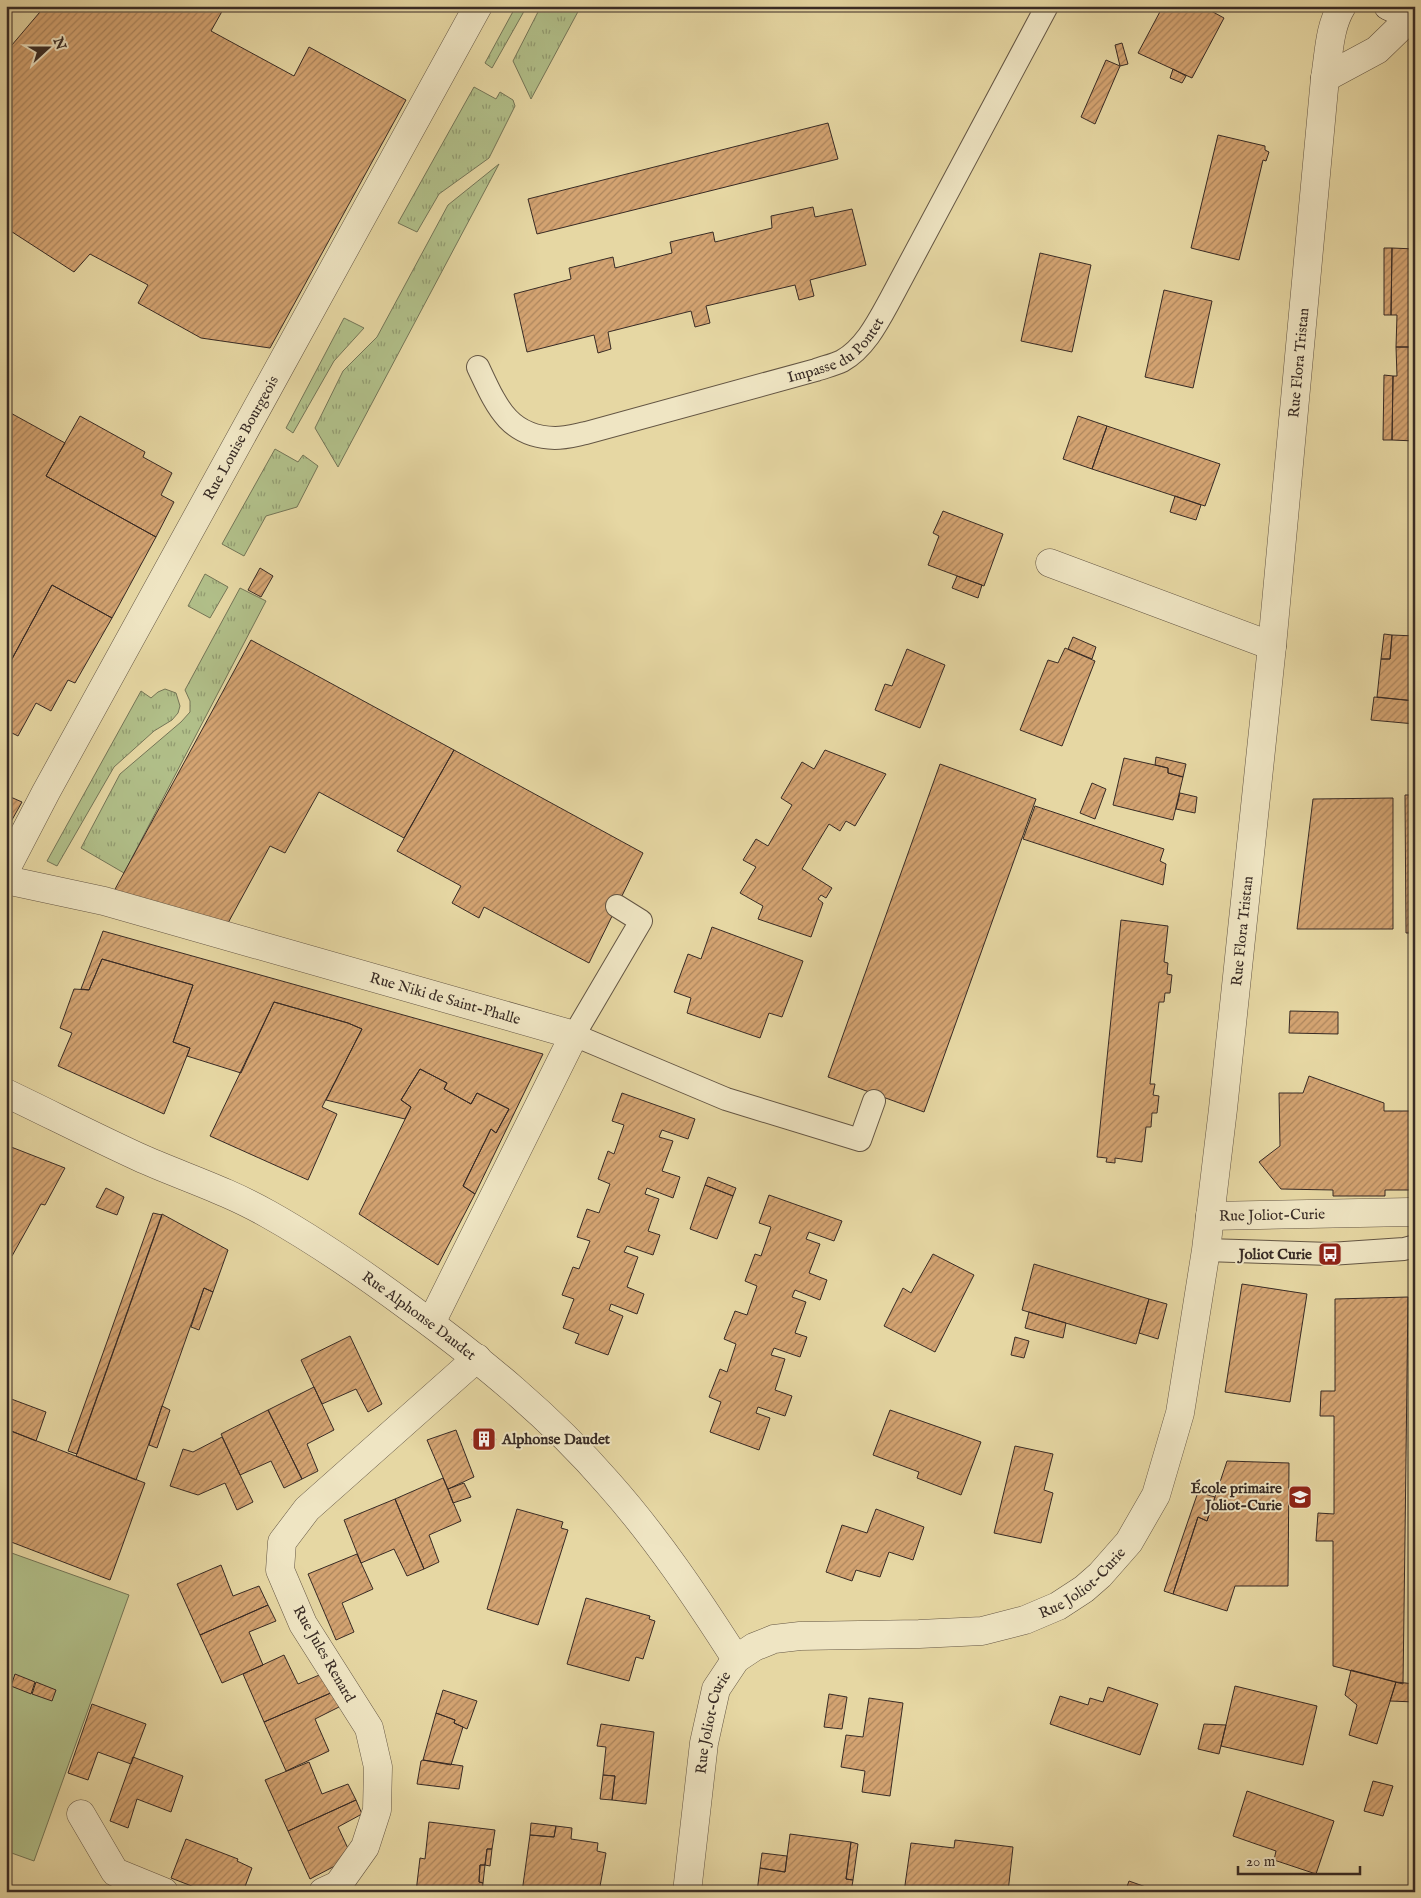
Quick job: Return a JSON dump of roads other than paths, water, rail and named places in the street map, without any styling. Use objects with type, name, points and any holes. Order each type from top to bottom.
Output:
[{"type":"street","name":"Rue Louise Bourgeois","points":[[6,869],[46,792],[478,6]]},
{"type":"street","name":"Rue Flora Tristan","points":[[1210,1216],[1272,646],[1325,78],[1332,33],[1337,14],[1342,6]]},
{"type":"street","points":[[1325,78],[1377,50],[1404,14]]},
{"type":"street","points":[[1050,563],[1272,646]]},
{"type":"street","name":"Rue Niki de Saint-Phalle","points":[[6,880],[104,901],[574,1035]]},
{"type":"street","points":[[431,1323],[574,1035]]},
{"type":"street","name":"Rue Alphonse Daudet","points":[[6,1093],[143,1158],[212,1186],[267,1213],[350,1265],[477,1358],[566,1437],[609,1483],[660,1547],[702,1606],[736,1659]]},
{"type":"street","name":"Rue Joliot-Curie","points":[[687,1892],[704,1743],[716,1689],[736,1659],[754,1646],[774,1639],[800,1636],[982,1631],[1025,1620],[1058,1606],[1084,1589],[1100,1575],[1129,1542],[1156,1494],[1180,1413],[1210,1216],[1410,1212],[1415,1214]]},
{"type":"street","name":"Rue Jules Renard","points":[[323,1892],[338,1885],[365,1847],[378,1810],[378,1767],[369,1728],[303,1624],[280,1570],[282,1542],[307,1509],[477,1358]]},
{"type":"street","points":[[81,1814],[115,1872],[164,1892]]},
{"type":"lane","name":"Impasse du Pontet","points":[[478,367],[496,405],[512,424],[531,435],[557,438],[586,433],[816,370],[842,360],[859,347],[872,332],[1047,6]]},
{"type":"lane","points":[[617,906],[641,921],[574,1035],[726,1099],[860,1140],[874,1101]]},
{"type":"lane","points":[[1206,1250],[1330,1254],[1404,1249],[1415,1246]]},
{"type":"place","name":"Joliot Curie","points":[[1330,1254]]},
{"type":"place","name":"Alphonse Daudet","points":[[484,1439]]},
{"type":"place","name":"École primaire Joliot-Curie","points":[[1300,1497]]}]
